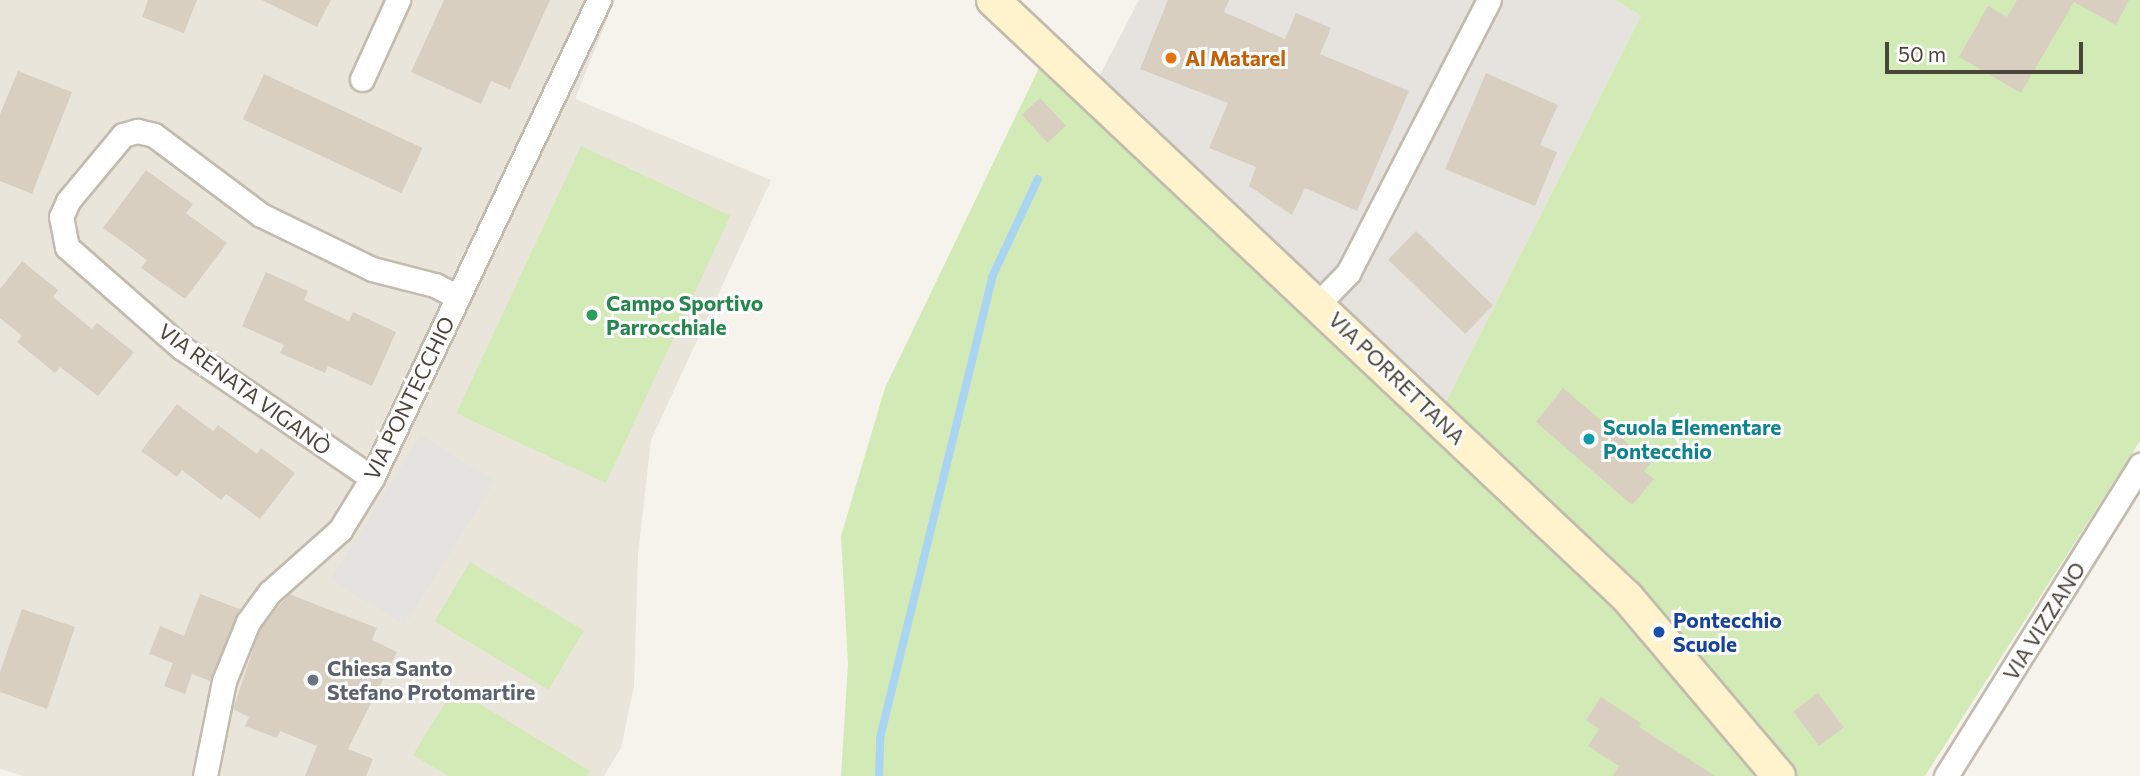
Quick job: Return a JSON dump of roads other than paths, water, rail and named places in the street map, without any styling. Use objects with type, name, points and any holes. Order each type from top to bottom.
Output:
[{"type":"main road","name":"VIA PORRETTANA","points":[[993,0],[1319,303],[1627,597],[1779,776]]},
{"type":"street","points":[[362,79],[398,0]]},
{"type":"street","name":"VIA PONTECCHIO","points":[[205,776],[224,681],[248,622],[271,592],[340,530],[372,478],[599,0]]},
{"type":"street","points":[[1319,303],[1348,273],[1489,0]]},
{"type":"street","name":"VIA RENATA VIGANÒ","points":[[372,478],[182,348],[67,247],[61,217],[68,201],[123,135],[136,131],[154,135],[261,215],[372,269],[435,285],[458,297]]},
{"type":"street","name":"VIA VIZZANO","points":[[1946,776],[2140,465]]},
{"type":"waterway","points":[[879,776],[880,738],[992,277],[1038,179]]},
{"type":"place","name":"Al Matarel","points":[[1171,58]]},
{"type":"place","name":"Campo Sportivo Parrocchiale","points":[[592,315]]},
{"type":"place","name":"Scuola Elementare Pontecchio","points":[[1589,439]]},
{"type":"place","name":"Pontecchio Scuole","points":[[1659,632]]},
{"type":"place","name":"Chiesa Santo Stefano Protomartire","points":[[313,680]]}]
